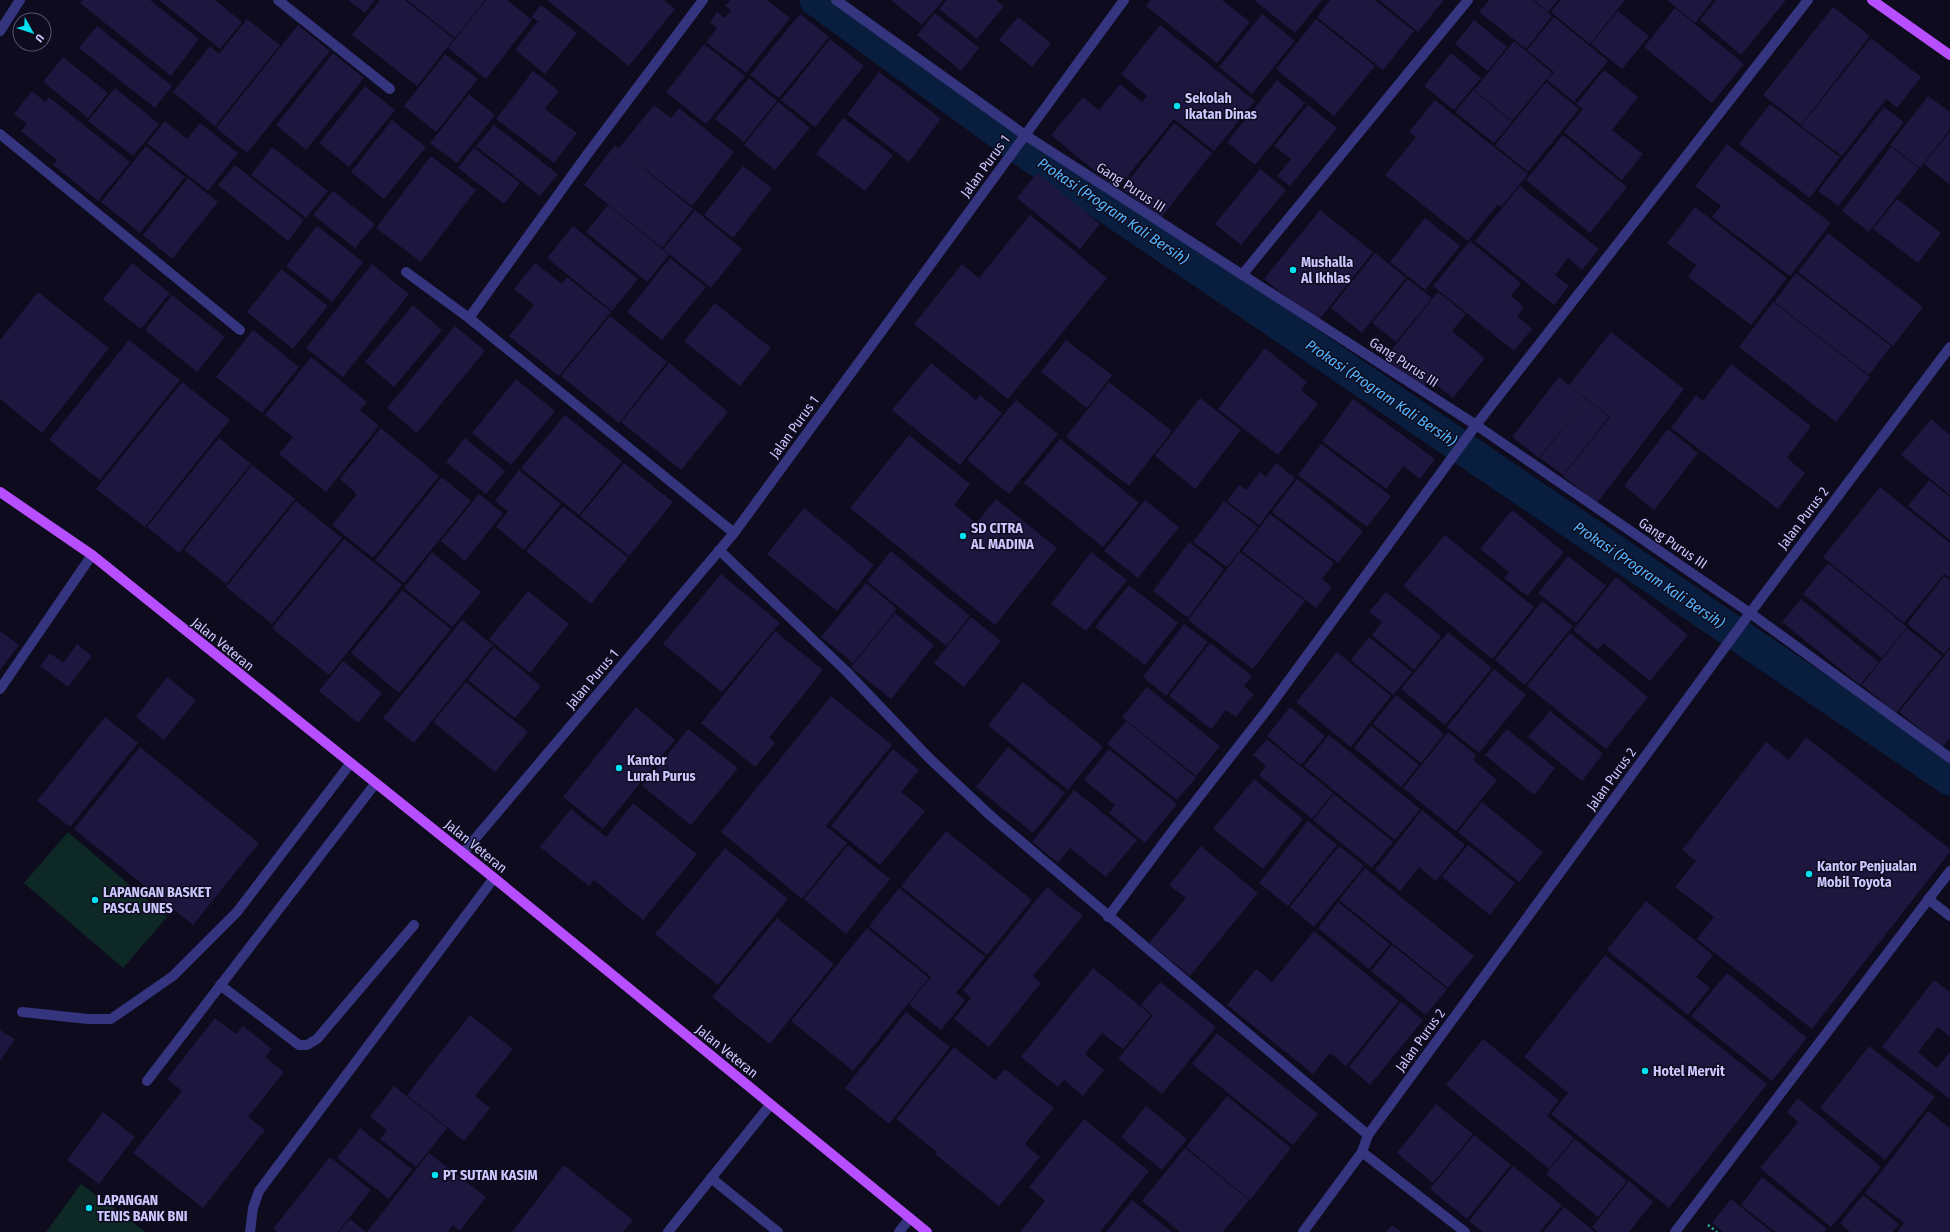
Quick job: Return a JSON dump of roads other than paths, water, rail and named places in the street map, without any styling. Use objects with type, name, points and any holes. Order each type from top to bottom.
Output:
[{"type":"main road","points":[[1872,0],[1950,55]]},
{"type":"main road","name":"Jalan Veteran","points":[[0,492],[92,556],[494,878],[927,1232]]},
{"type":"street","points":[[0,31],[20,0]]},
{"type":"street","points":[[278,0],[390,89]]},
{"type":"street","points":[[470,318],[586,156],[703,0]]},
{"type":"street","name":"Gang Purus III","points":[[836,0],[1023,138],[1242,275],[1476,425],[1950,758]]},
{"type":"street","name":"Jalan Purus 1","points":[[463,853],[734,533],[1124,0]]},
{"type":"street","points":[[1242,275],[1468,0]]},
{"type":"street","points":[[1108,917],[1174,829],[1270,706],[1476,425],[1808,0]]},
{"type":"street","points":[[0,134],[240,330]]},
{"type":"street","points":[[406,272],[470,318],[734,533]]},
{"type":"street","name":"Jalan Purus 2","points":[[1303,1232],[1362,1152],[1368,1135],[1747,616],[1950,347]]},
{"type":"street","points":[[719,550],[846,671],[929,758],[992,817],[1108,917],[1368,1135]]},
{"type":"street","points":[[0,690],[92,556]]},
{"type":"street","points":[[22,1012],[88,1019],[111,1019],[173,976],[238,912],[350,764]]},
{"type":"street","points":[[147,1081],[375,784]]},
{"type":"street","points":[[1675,1232],[1950,871]]},
{"type":"street","points":[[250,1232],[253,1208],[259,1191],[494,878]]},
{"type":"street","points":[[1928,899],[1950,916]]},
{"type":"street","points":[[220,985],[298,1045],[307,1045],[317,1039],[414,925]]},
{"type":"street","points":[[668,1232],[770,1105]]},
{"type":"street","points":[[1362,1152],[1466,1232]]},
{"type":"street","points":[[711,1178],[778,1232]]},
{"type":"street","points":[[900,1232],[910,1218]]},
{"type":"waterway","name":"Prokasi (Program Kali Bersih)","points":[[816,0],[1029,154],[1950,779]]},
{"type":"place","name":"Sekolah Ikatan Dinas","points":[[1177,106]]},
{"type":"place","name":"Mushalla Al Ikhlas","points":[[1293,270]]},
{"type":"place","name":"SD CITRA AL MADINA","points":[[963,536]]},
{"type":"place","name":"Kantor Lurah Purus","points":[[619,768]]},
{"type":"place","name":"Kantor Penjualan Mobil Toyota","points":[[1809,874]]},
{"type":"place","name":"LAPANGAN BASKET PASCA UNES","points":[[95,900]]},
{"type":"place","name":"Hotel Mervit","points":[[1645,1071]]},
{"type":"place","name":"PT SUTAN KASIM","points":[[435,1175]]},
{"type":"place","name":"LAPANGAN TENIS BANK BNI","points":[[89,1208]]}]
